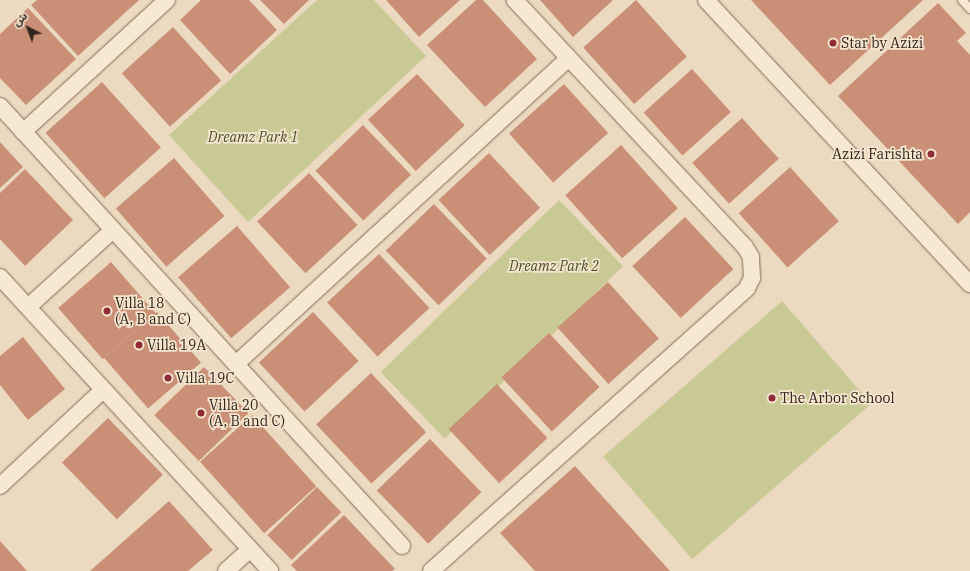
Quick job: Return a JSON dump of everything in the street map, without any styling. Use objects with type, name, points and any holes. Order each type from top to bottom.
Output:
[{"type":"street","points":[[23,132],[167,0]]},
{"type":"street","points":[[431,571],[747,288],[752,278],[751,257],[745,247],[515,0]]},
{"type":"street","points":[[706,0],[970,284]]},
{"type":"street","points":[[236,364],[569,58]]},
{"type":"street","points":[[0,106],[402,546]]},
{"type":"street","points":[[28,307],[113,230]]},
{"type":"street","points":[[0,277],[249,550],[270,571]]},
{"type":"street","points":[[0,486],[103,390]]},
{"type":"street","points":[[226,571],[249,550]]},
{"type":"lane","points":[[962,0],[970,9]]},
{"type":"green space","name":"Dreamz Park 1","points":[[317,0],[374,0],[426,56],[248,222],[169,135]]},
{"type":"green space","name":"Dreamz Park 2","points":[[559,200],[623,266],[445,438],[381,372]]},
{"type":"green space","points":[[782,301],[871,404],[692,559],[603,456]]},
{"type":"building","points":[[37,0],[139,0],[78,56],[31,5]]},
{"type":"building","points":[[201,0],[249,0],[277,30],[230,74],[180,20]]},
{"type":"building","points":[[260,0],[309,0],[284,24]]},
{"type":"building","points":[[386,0],[460,0],[419,37]]},
{"type":"building","points":[[476,0],[483,0],[537,59],[485,107],[427,45]]},
{"type":"building","points":[[540,0],[613,0],[573,37]]},
{"type":"building","points":[[636,0],[687,56],[634,104],[583,48]]},
{"type":"building","name":"Star by Azizi","points":[[751,0],[923,0],[830,85]]},
{"type":"building","name":"Azizi Farishta","points":[[938,3],[966,33],[957,41],[970,55],[970,212],[958,224],[838,96]]},
{"type":"building","points":[[28,8],[76,59],[26,105],[0,78],[0,34]]},
{"type":"building","points":[[173,27],[221,81],[170,127],[122,73]]},
{"type":"building","points":[[692,69],[731,112],[683,156],[644,112]]},
{"type":"building","points":[[417,74],[465,125],[416,171],[368,120]]},
{"type":"building","points":[[102,82],[161,147],[104,198],[46,133]]},
{"type":"building","points":[[564,84],[608,133],[553,183],[509,134]]},
{"type":"building","points":[[742,118],[779,159],[729,204],[692,163]]},
{"type":"building","points":[[363,125],[411,175],[363,220],[316,171]]},
{"type":"building","points":[[0,142],[23,167],[0,188]]},
{"type":"building","points":[[621,145],[678,208],[622,258],[565,195]]},
{"type":"building","points":[[489,153],[540,208],[490,255],[439,200]]},
{"type":"building","points":[[174,158],[225,216],[166,267],[116,209]]},
{"type":"building","points":[[790,167],[839,221],[788,267],[739,213]]},
{"type":"building","points":[[25,169],[73,220],[25,266],[0,239],[0,193]]},
{"type":"building","points":[[309,173],[357,225],[305,273],[257,221]]},
{"type":"building","points":[[434,204],[487,259],[439,305],[386,251]]},
{"type":"building","points":[[685,217],[733,269],[681,318],[632,266]]},
{"type":"building","points":[[237,226],[290,287],[231,338],[178,277]]},
{"type":"building","points":[[379,254],[429,308],[378,357],[327,302]]},
{"type":"building","name":"Villa 18 (A, B and C)","points":[[111,262],[156,313],[103,359],[58,308]]},
{"type":"building","points":[[608,282],[659,338],[608,384],[557,328]]},
{"type":"building","points":[[157,312],[201,363],[148,408],[104,358]]},
{"type":"building","points":[[313,312],[359,361],[305,411],[259,362]]},
{"type":"building","points":[[549,333],[599,387],[552,431],[501,377]]},
{"type":"building","points":[[23,337],[65,389],[28,420],[0,385],[0,356]]},
{"type":"building","name":"Villa 20 (A, B and C)","points":[[204,367],[248,413],[199,461],[154,415]]},
{"type":"building","points":[[371,373],[426,432],[371,483],[316,424]]},
{"type":"building","points":[[497,384],[547,438],[499,483],[449,429]]},
{"type":"building","points":[[252,415],[316,486],[264,533],[200,462]]},
{"type":"building","points":[[108,418],[163,475],[117,519],[62,462]]},
{"type":"building","points":[[430,439],[481,492],[428,544],[377,490]]},
{"type":"building","points":[[575,466],[670,571],[535,571],[500,533]]},
{"type":"building","points":[[317,487],[341,512],[292,560],[267,535]]},
{"type":"building","points":[[169,501],[213,550],[188,571],[90,571]]},
{"type":"building","points":[[344,515],[395,569],[392,571],[297,571],[291,565]]},
{"type":"building","points":[[0,541],[27,571],[0,571]]},
{"type":"place","name":"Star by Azizi","points":[[833,43]]},
{"type":"place","name":"Azizi Farishta","points":[[931,154]]},
{"type":"place","name":"Villa 18 (A, B and C)","points":[[107,311]]},
{"type":"place","name":"Villa 19A","points":[[139,345]]},
{"type":"place","name":"Villa 19C","points":[[168,378]]},
{"type":"place","name":"The Arbor School","points":[[772,398]]},
{"type":"place","name":"Villa 20 (A, B and C)","points":[[201,413]]}]
